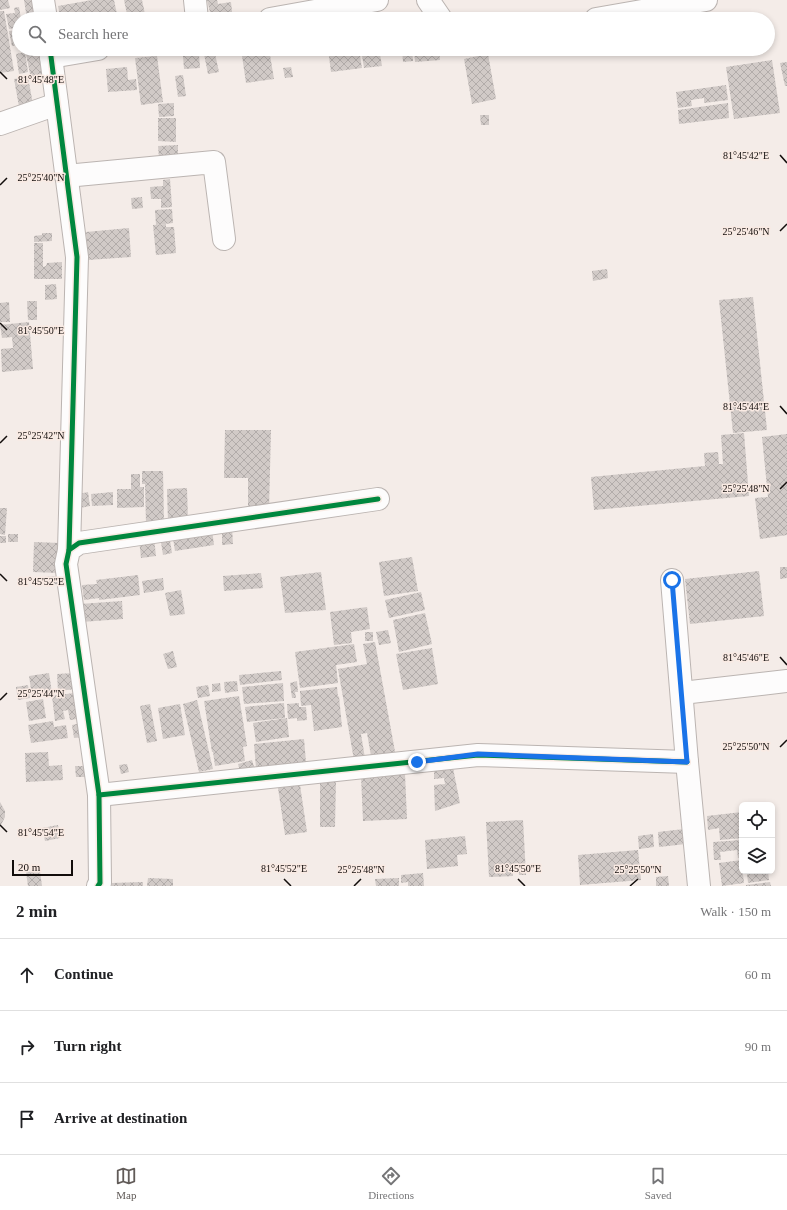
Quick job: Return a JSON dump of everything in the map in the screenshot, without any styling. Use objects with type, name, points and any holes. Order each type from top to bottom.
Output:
[{"type":"street","points":[[43,0],[45,12]]},
{"type":"street","points":[[194,0],[196,12]]},
{"type":"street","points":[[294,12],[314,6],[377,0]]},
{"type":"street","points":[[428,0],[436,12]]},
{"type":"street","points":[[637,12],[706,0]]},
{"type":"street","points":[[50,56],[77,257],[69,550],[66,564],[99,795],[100,883],[98,886]]},
{"type":"street","points":[[0,124],[56,104]]},
{"type":"street","points":[[66,176],[214,162],[224,239]]},
{"type":"street","points":[[69,550],[79,543],[378,499]]},
{"type":"street","points":[[672,580],[699,886]]},
{"type":"street","points":[[682,693],[787,681]]},
{"type":"street","points":[[99,795],[478,754],[687,762]]},
{"type":"building","points":[[0,0],[8,0],[10,8],[0,10]]},
{"type":"building","points":[[24,0],[42,0],[43,12],[26,12]]},
{"type":"building","points":[[92,0],[114,0],[117,12],[59,12],[58,6]]},
{"type":"building","points":[[124,0],[142,0],[145,12],[127,12]]},
{"type":"building","points":[[207,0],[217,0],[218,4],[231,2],[232,12],[210,12]]},
{"type":"building","points":[[19,7],[20,12],[15,12],[14,8]]},
{"type":"building","points":[[0,11],[4,11],[14,71],[0,73]]},
{"type":"building","points":[[12,13],[12,28],[9,29],[6,14]]},
{"type":"building","points":[[9,31],[12,31],[12,46]]},
{"type":"building","points":[[16,56],[26,56],[28,72],[19,74]]},
{"type":"building","points":[[26,56],[47,56],[47,76],[31,79]]},
{"type":"building","points":[[157,56],[163,102],[141,105],[135,58]]},
{"type":"building","points":[[183,56],[199,56],[200,68],[184,69]]},
{"type":"building","points":[[204,56],[216,56],[219,72],[208,74]]},
{"type":"building","points":[[242,56],[270,56],[274,79],[246,83]]},
{"type":"building","points":[[329,56],[360,56],[362,68],[331,72]]},
{"type":"building","points":[[362,56],[380,56],[382,66],[364,68]]},
{"type":"building","points":[[403,56],[413,56],[413,61],[403,62]]},
{"type":"building","points":[[415,56],[440,56],[440,60],[415,62]]},
{"type":"building","points":[[478,56],[488,56],[496,99],[472,104],[464,59]]},
{"type":"building","points":[[772,60],[780,113],[734,119],[726,67]]},
{"type":"building","points":[[787,62],[787,86],[785,86],[780,63]]},
{"type":"building","points":[[127,67],[128,80],[136,79],[137,90],[108,92],[106,69]]},
{"type":"building","points":[[291,67],[293,77],[285,78],[283,68]]},
{"type":"building","points":[[183,75],[186,96],[178,97],[175,76]]},
{"type":"building","points":[[28,77],[34,110],[20,112],[14,79]]},
{"type":"building","points":[[726,85],[728,100],[704,103],[704,98],[691,100],[692,106],[678,108],[676,92]]},
{"type":"building","points":[[174,103],[174,116],[159,117],[158,104]]},
{"type":"building","points":[[728,103],[729,118],[679,124],[678,110]]},
{"type":"building","points":[[480,115],[489,115],[489,125],[481,125]]},
{"type":"building","points":[[158,118],[176,118],[176,142],[158,141]]},
{"type":"building","points":[[178,145],[178,157],[159,158],[158,146]]},
{"type":"building","points":[[170,179],[172,207],[161,208],[161,199],[151,199],[150,187],[163,186],[163,180]]},
{"type":"building","points":[[142,197],[143,208],[132,209],[131,198]]},
{"type":"building","points":[[172,209],[173,223],[156,225],[155,210]]},
{"type":"building","points":[[166,224],[166,227],[174,227],[176,253],[156,255],[153,225]]},
{"type":"building","points":[[129,228],[131,257],[88,260],[86,232]]},
{"type":"building","points":[[42,233],[52,233],[52,241],[34,242],[34,236],[42,235]]},
{"type":"building","points":[[34,243],[43,243],[43,267],[46,266],[47,263],[62,262],[62,279],[34,279]]},
{"type":"building","points":[[607,269],[608,278],[593,281],[592,271]]},
{"type":"building","points":[[56,284],[57,299],[45,300],[45,285]]},
{"type":"building","points":[[753,297],[767,430],[733,433],[719,300]]},
{"type":"building","points":[[27,301],[37,301],[37,320],[28,320]]},
{"type":"building","points":[[9,302],[10,322],[0,322],[0,303]]},
{"type":"building","points":[[29,322],[33,369],[2,372],[1,349],[13,348],[12,337],[2,338],[0,325]]},
{"type":"building","points":[[225,430],[271,430],[269,510],[248,510],[248,478],[224,478]]},
{"type":"building","points":[[744,433],[749,496],[594,510],[591,477],[705,466],[704,453],[718,452],[719,464],[723,464],[721,435]]},
{"type":"building","points":[[787,434],[787,535],[760,539],[755,498],[768,497],[762,437]]},
{"type":"building","points":[[142,471],[163,471],[164,523],[146,523],[145,484],[142,484]]},
{"type":"building","points":[[131,474],[140,474],[140,487],[144,487],[144,507],[117,508],[117,489],[131,489]]},
{"type":"building","points":[[187,488],[188,521],[168,522],[167,489]]},
{"type":"building","points":[[88,492],[90,506],[80,508],[79,494]]},
{"type":"building","points":[[113,492],[113,505],[92,506],[91,494]]},
{"type":"building","points":[[0,508],[7,508],[5,535],[0,534]]},
{"type":"building","points":[[222,528],[232,528],[233,544],[222,545]]},
{"type":"building","points":[[212,530],[214,545],[175,551],[172,532]]},
{"type":"building","points":[[8,534],[18,534],[18,542],[8,542]]},
{"type":"building","points":[[169,534],[172,553],[163,555],[160,536]]},
{"type":"building","points":[[0,536],[6,536],[6,543],[0,543]]},
{"type":"building","points":[[154,538],[156,556],[141,558],[139,539]]},
{"type":"building","points":[[34,542],[60,543],[59,573],[33,572]]},
{"type":"building","points":[[412,557],[418,591],[384,596],[379,562]]},
{"type":"building","points":[[780,567],[787,567],[787,578],[780,579]]},
{"type":"building","points":[[759,571],[764,616],[690,624],[685,579]]},
{"type":"building","points":[[321,572],[326,610],[285,613],[280,577]]},
{"type":"building","points":[[261,573],[263,588],[224,591],[223,576]]},
{"type":"building","points":[[138,575],[140,595],[99,600],[99,598],[84,600],[82,585],[97,584],[96,580]]},
{"type":"building","points":[[57,576],[57,584],[46,585],[46,577]]},
{"type":"building","points":[[163,578],[164,590],[144,593],[142,581]]},
{"type":"building","points":[[181,590],[185,614],[170,616],[165,593]]},
{"type":"building","points":[[421,592],[425,610],[389,618],[385,600]]},
{"type":"building","points":[[122,601],[123,619],[81,622],[80,604]]},
{"type":"building","points":[[367,607],[370,629],[351,632],[352,643],[334,645],[330,612]]},
{"type":"building","points":[[425,613],[432,644],[399,652],[393,620]]},
{"type":"building","points":[[388,630],[391,643],[379,645],[376,632]]},
{"type":"building","points":[[365,632],[373,632],[373,641],[365,641]]},
{"type":"building","points":[[375,642],[396,757],[372,762],[367,733],[361,734],[365,758],[354,760],[338,669],[367,664],[363,644]]},
{"type":"building","points":[[354,644],[357,662],[336,665],[338,683],[300,688],[295,652]]},
{"type":"building","points":[[432,648],[438,684],[403,690],[396,654]]},
{"type":"building","points":[[173,651],[177,667],[168,669],[163,654]]},
{"type":"building","points":[[281,671],[282,680],[240,685],[239,675]]},
{"type":"building","points":[[49,673],[52,693],[32,696],[29,676]]},
{"type":"building","points":[[74,673],[76,689],[58,691],[57,674]]},
{"type":"building","points":[[237,681],[238,691],[225,693],[224,682]]},
{"type":"building","points":[[297,681],[298,692],[295,692],[296,698],[292,698],[290,683]]},
{"type":"building","points":[[220,683],[221,691],[212,692],[212,684]]},
{"type":"building","points":[[283,683],[284,701],[244,704],[242,687]]},
{"type":"building","points":[[28,685],[30,698],[18,700],[16,687]]},
{"type":"building","points":[[208,685],[210,696],[198,698],[196,687]]},
{"type":"building","points":[[337,687],[342,727],[314,731],[311,705],[301,706],[300,691]]},
{"type":"building","points":[[74,693],[77,719],[70,720],[68,710],[63,711],[65,719],[55,721],[52,696]]},
{"type":"building","points":[[239,696],[247,746],[243,747],[245,761],[215,766],[204,701]]},
{"type":"building","points":[[43,699],[46,718],[29,721],[26,702]]},
{"type":"building","points":[[197,700],[213,769],[199,772],[183,704]]},
{"type":"building","points":[[284,703],[285,718],[247,722],[245,707]]},
{"type":"building","points":[[299,703],[299,707],[306,707],[307,720],[297,721],[297,718],[288,719],[287,704]]},
{"type":"building","points":[[150,704],[157,741],[147,743],[140,706]]},
{"type":"building","points":[[180,704],[185,735],[163,739],[158,708]]},
{"type":"building","points":[[287,718],[289,737],[256,742],[253,723]]},
{"type":"building","points":[[53,721],[54,727],[66,725],[68,738],[31,743],[28,725]]},
{"type":"building","points":[[82,723],[84,737],[74,738],[72,725]]},
{"type":"building","points":[[304,739],[306,762],[256,768],[254,744]]},
{"type":"building","points":[[48,752],[49,766],[62,765],[63,780],[26,782],[25,753]]},
{"type":"building","points":[[252,760],[255,770],[241,774],[238,764]]},
{"type":"building","points":[[452,763],[460,803],[435,811],[434,785],[445,784],[444,778],[434,779],[434,766]]},
{"type":"building","points":[[127,764],[129,772],[121,774],[119,765]]},
{"type":"building","points":[[75,766],[89,766],[89,777],[76,777]]},
{"type":"building","points":[[405,774],[407,819],[363,821],[361,776]]},
{"type":"building","points":[[320,779],[336,779],[335,827],[320,827]]},
{"type":"building","points":[[300,785],[307,832],[285,835],[278,788]]},
{"type":"building","points":[[0,802],[5,811],[5,817],[0,827]]},
{"type":"building","points":[[739,812],[739,838],[720,840],[719,828],[708,830],[707,816]]},
{"type":"building","points":[[523,820],[526,875],[519,875],[518,863],[513,864],[513,876],[489,877],[486,822]]},
{"type":"building","points":[[58,825],[60,838],[45,841],[42,828]]},
{"type":"building","points":[[684,829],[686,844],[659,847],[658,832]]},
{"type":"building","points":[[653,834],[654,847],[639,849],[638,836]]},
{"type":"building","points":[[465,836],[467,854],[457,855],[458,866],[427,869],[425,840]]},
{"type":"building","points":[[739,840],[739,858],[737,850],[720,852],[721,860],[714,860],[713,842]]},
{"type":"building","points":[[638,850],[641,880],[580,885],[578,855]]},
{"type":"building","points":[[739,860],[739,874],[743,874],[744,883],[722,886],[719,863]]},
{"type":"building","points":[[40,871],[42,886],[28,886],[26,872]]},
{"type":"building","points":[[423,873],[424,886],[408,886],[408,882],[401,883],[401,875]]},
{"type":"building","points":[[747,874],[768,874],[769,880],[748,883]]},
{"type":"building","points":[[668,876],[669,886],[656,886],[656,877]]},
{"type":"building","points":[[148,878],[173,879],[173,886],[147,886]]},
{"type":"building","points":[[399,878],[399,886],[376,886],[375,879]]},
{"type":"building","points":[[143,882],[143,886],[112,886],[112,883]]},
{"type":"building","points":[[770,882],[771,886],[746,886],[746,885]]},
{"type":"cycle path","points":[[51,56],[77,257],[69,550]]},
{"type":"cycle path","points":[[98,886],[100,883],[99,795],[66,564],[69,550],[79,543],[378,499]]},
{"type":"cycle path","points":[[99,795],[478,755],[687,762]]},
{"type":"route","points":[[417,762],[478,754],[687,762],[672,580]]}]
